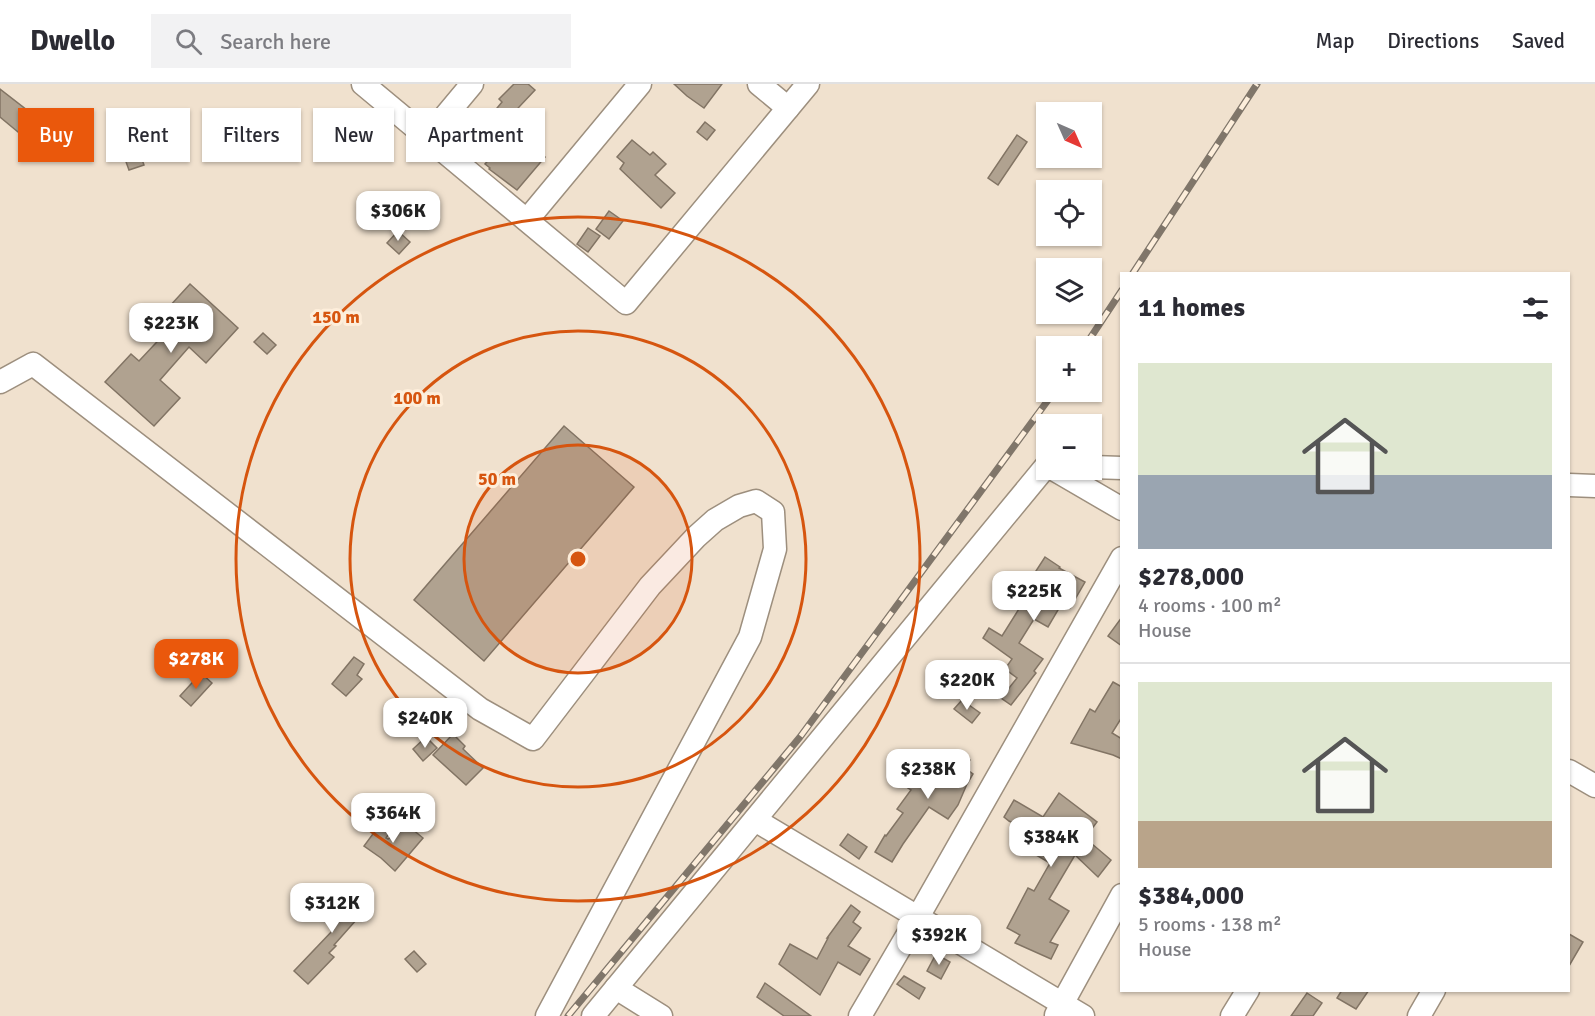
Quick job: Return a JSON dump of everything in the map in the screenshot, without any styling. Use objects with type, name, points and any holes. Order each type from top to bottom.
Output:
[{"type":"street","points":[[363,84],[406,120]]},
{"type":"street","points":[[452,108],[472,84]]},
{"type":"street","points":[[527,220],[640,84]]},
{"type":"street","points":[[759,84],[788,108]]},
{"type":"street","points":[[457,162],[626,303],[808,84]]},
{"type":"street","points":[[0,382],[33,364],[480,709],[533,739],[650,586],[696,537],[715,520],[739,506],[756,501],[773,512],[775,549],[750,637],[547,1016]]},
{"type":"street","points":[[1102,467],[1120,468]]},
{"type":"street","points":[[593,1016],[1036,478]]},
{"type":"street","points":[[1072,480],[1120,508]]},
{"type":"street","points":[[1570,485],[1595,486]]},
{"type":"street","points":[[860,1016],[1120,562]]},
{"type":"street","points":[[1570,772],[1595,786]]},
{"type":"street","points":[[755,820],[918,917],[1059,1010],[1083,1016]]},
{"type":"street","points":[[1059,1010],[1120,899]]},
{"type":"street","points":[[616,988],[661,1016]]},
{"type":"street","points":[[1232,1016],[1247,992]]},
{"type":"street","points":[[1419,1016],[1433,992]]},
{"type":"building","points":[[514,84],[528,84],[535,90],[518,108],[497,108],[502,102],[499,99]]},
{"type":"building","points":[[674,84],[722,84],[704,108]]},
{"type":"building","points":[[0,89],[24,108],[18,108],[18,132],[0,117]]},
{"type":"building","points":[[705,122],[715,130],[707,140],[697,132]]},
{"type":"building","points":[[1017,135],[1027,142],[998,185],[988,178]]},
{"type":"building","points":[[632,140],[650,155],[653,152],[666,164],[655,175],[675,193],[661,208],[620,169],[624,163],[617,157]]},
{"type":"building","points":[[126,162],[143,162],[144,165],[129,170]]},
{"type":"building","points":[[487,162],[541,162],[517,190],[485,164]]},
{"type":"building","points":[[609,211],[623,221],[609,239],[596,229]]},
{"type":"building","points":[[588,228],[600,236],[588,252],[577,244]]},
{"type":"building","points":[[398,231],[410,242],[399,254],[387,243]]},
{"type":"building","points":[[190,284],[238,328],[206,363],[189,347],[160,380],[180,398],[154,426],[105,382],[131,354],[139,361],[169,329],[158,319]]},
{"type":"building","points":[[263,333],[276,345],[267,354],[254,342]]},
{"type":"building","points":[[564,426],[634,487],[484,661],[414,600]]},
{"type":"building","points":[[1045,557],[1059,568],[1085,582],[1070,608],[1062,603],[1048,627],[1034,619],[1019,643],[1043,659],[1034,671],[1036,673],[1011,705],[1001,698],[1017,678],[1005,669],[1012,659],[983,638],[989,628],[1002,636],[1039,577],[1034,574]]},
{"type":"building","points":[[1120,620],[1120,645],[1108,636]]},
{"type":"building","points":[[354,657],[364,664],[357,675],[362,679],[346,696],[332,684]]},
{"type":"building","points":[[201,673],[212,683],[191,706],[180,696]]},
{"type":"building","points":[[1113,682],[1120,686],[1120,720],[1112,733],[1120,738],[1120,758],[1071,743],[1090,709],[1095,712]]},
{"type":"building","points":[[962,700],[980,713],[972,723],[954,709]]},
{"type":"building","points":[[453,734],[465,746],[463,749],[483,768],[466,785],[433,755]]},
{"type":"building","points":[[426,737],[437,748],[423,761],[413,749]]},
{"type":"building","points":[[954,750],[970,760],[965,768],[973,774],[958,805],[948,819],[929,807],[892,862],[875,852],[903,813],[897,809],[911,790],[908,788],[917,777],[919,778],[929,762],[941,770]]},
{"type":"building","points":[[1059,793],[1097,822],[1085,838],[1111,860],[1098,877],[1075,855],[1049,899],[1069,911],[1050,942],[1058,945],[1051,959],[1015,943],[1020,935],[1007,928],[1028,888],[1034,891],[1050,863],[1024,848],[1032,833],[1004,817],[1014,800],[1043,817]]},
{"type":"building","points":[[384,819],[393,828],[386,838],[388,839],[406,824],[423,838],[395,871],[364,846]]},
{"type":"building","points":[[848,834],[867,847],[859,859],[840,845]]},
{"type":"building","points":[[361,890],[373,901],[334,945],[336,946],[329,953],[334,957],[308,984],[294,971],[334,929],[310,906],[318,897],[337,916]]},
{"type":"building","points":[[851,905],[860,912],[853,922],[861,928],[848,946],[870,959],[860,975],[838,962],[820,995],[779,964],[790,944],[817,959],[827,938]]},
{"type":"building","points":[[1570,935],[1583,942],[1570,964]]},
{"type":"building","points":[[414,951],[426,964],[417,972],[405,959]]},
{"type":"building","points":[[936,954],[950,962],[941,979],[927,971]]},
{"type":"building","points":[[904,976],[925,988],[919,999],[897,984]]},
{"type":"building","points":[[765,983],[811,1016],[784,1016],[757,997]]},
{"type":"building","points":[[1341,992],[1368,992],[1356,1009],[1337,998]]},
{"type":"building","points":[[1307,993],[1322,1003],[1313,1016],[1291,1016]]},
{"type":"railway","points":[[1134,272],[1257,84]]},
{"type":"railway","points":[[1092,336],[1120,293]]},
{"type":"railway","points":[[568,1016],[800,737],[1047,402]]}]
